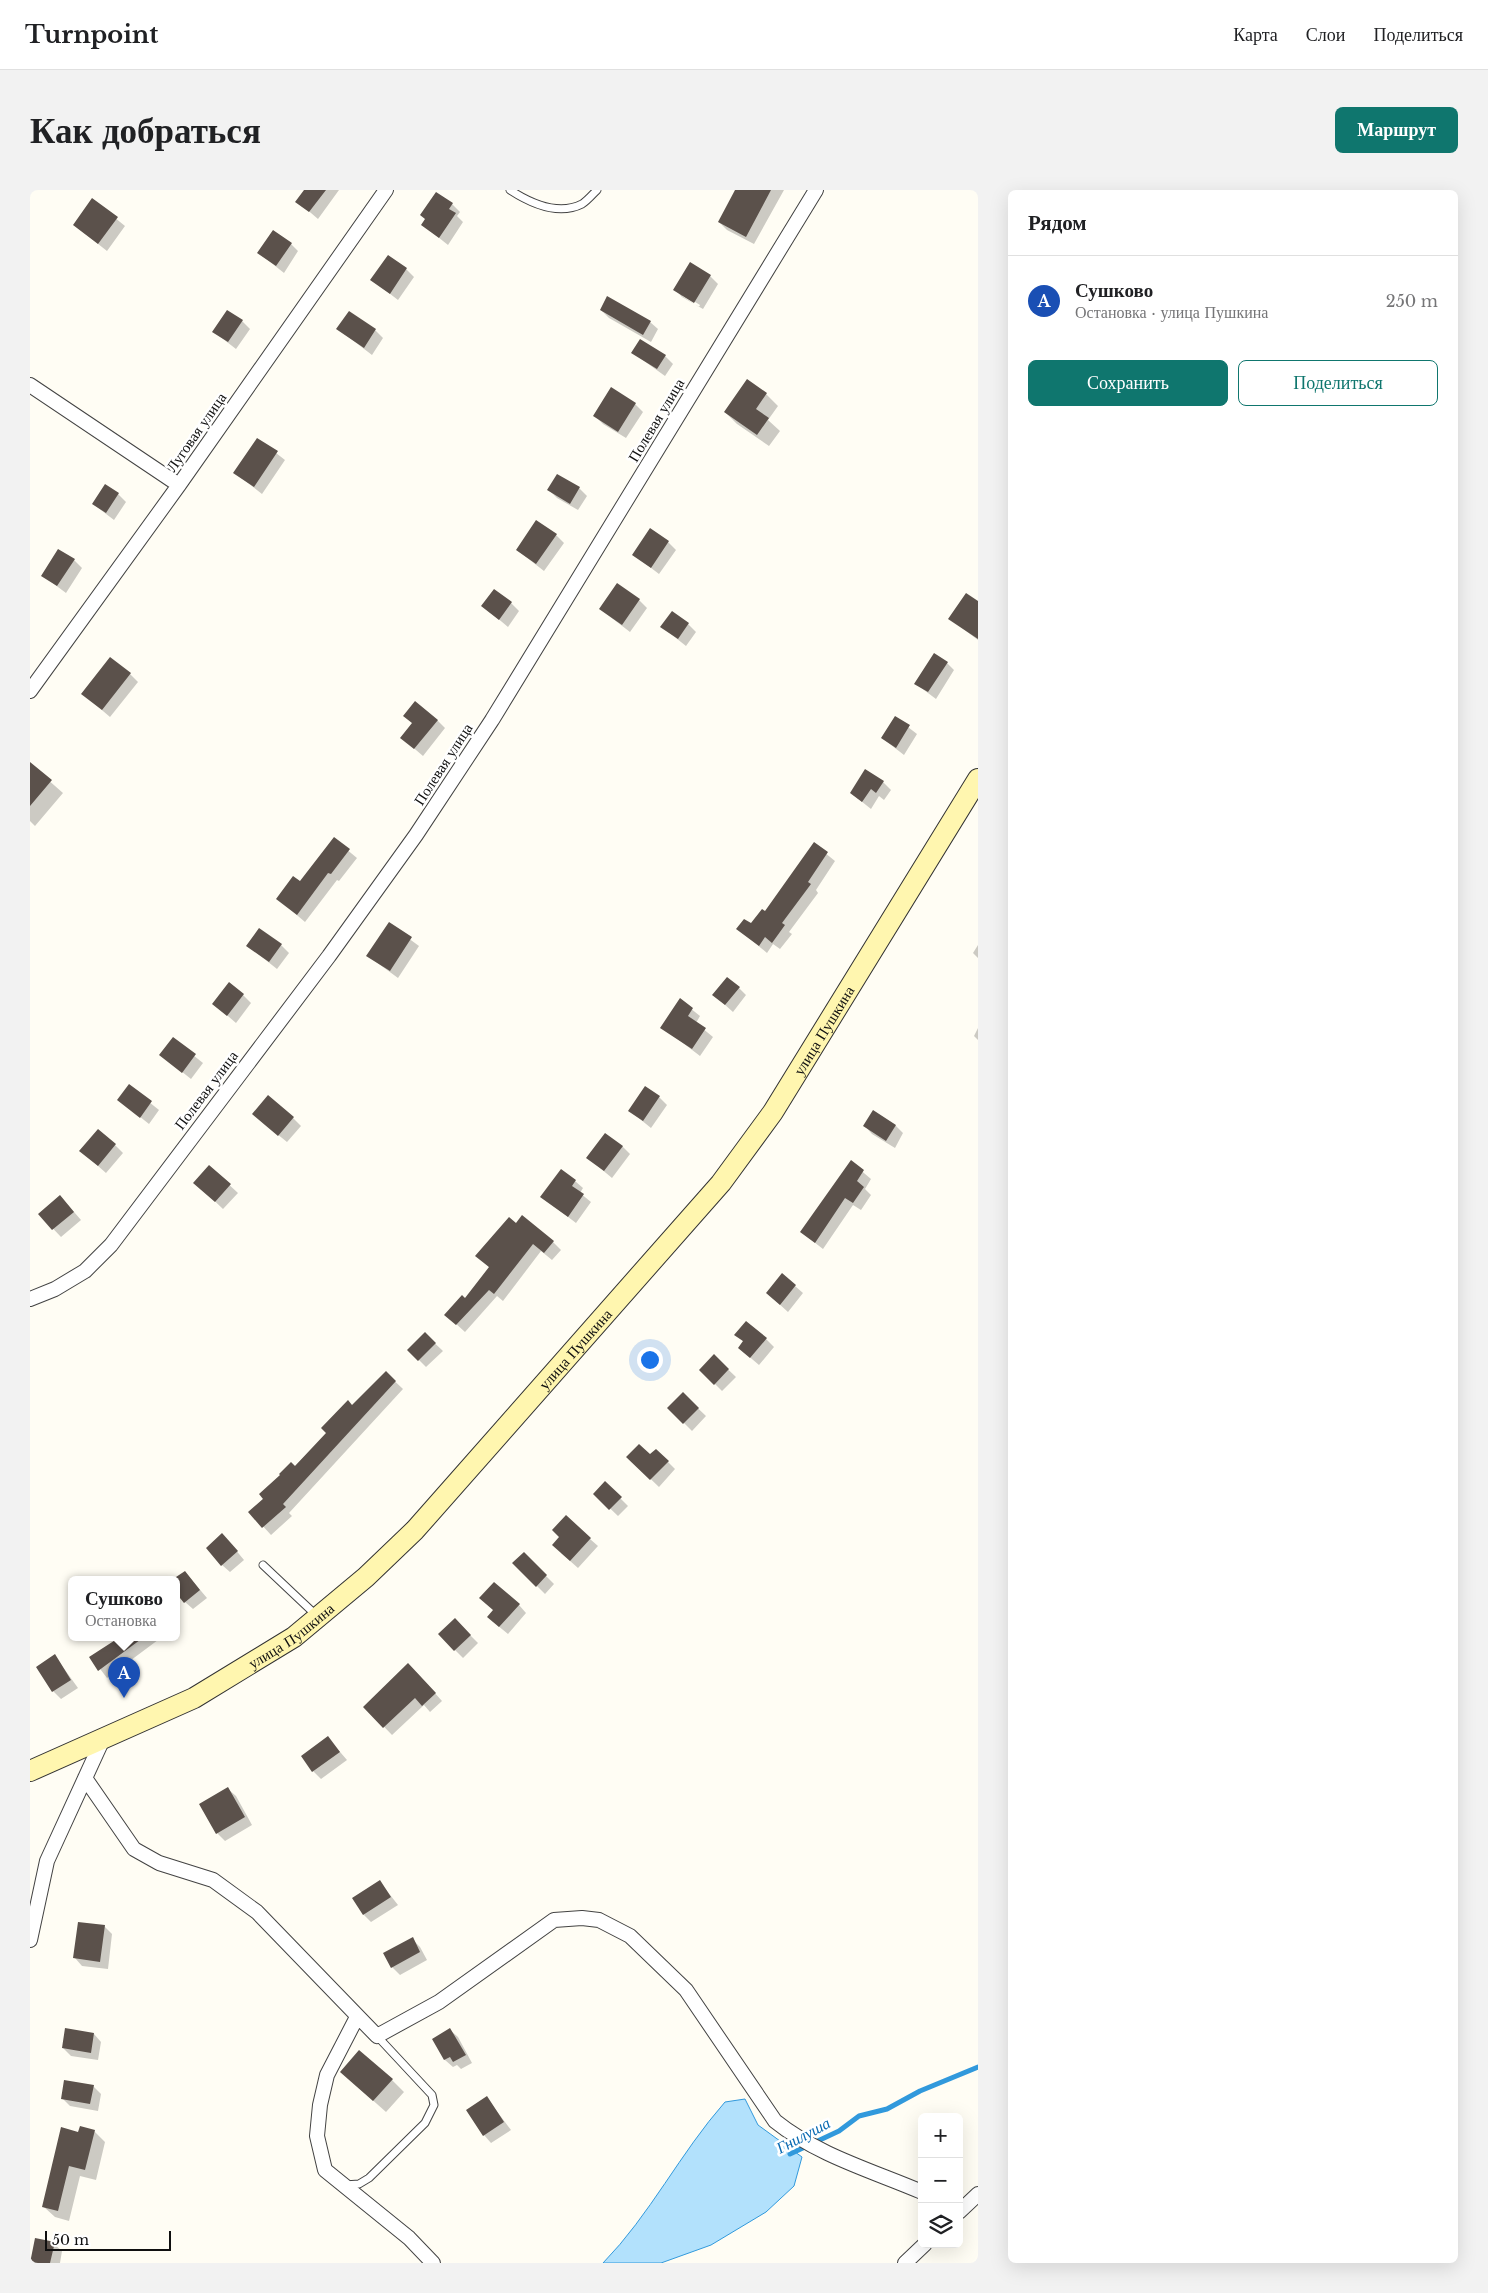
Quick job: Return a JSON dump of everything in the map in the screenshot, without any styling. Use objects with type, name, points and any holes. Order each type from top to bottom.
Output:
[{"type":"main road","name":"улица Пушкина","points":[[30,1771],[194,1698],[294,1637],[366,1577],[415,1530],[721,1183],[773,1112],[978,778]]},
{"type":"street","name":"Луговая улица","points":[[30,691],[179,485],[386,190]]},
{"type":"street","name":"Полевая улица","points":[[30,1300],[55,1289],[85,1271],[111,1245],[329,956],[410,843],[492,720],[816,190]]},
{"type":"street","points":[[30,385],[179,485]]},
{"type":"street","points":[[30,1940],[47,1861],[103,1739]]},
{"type":"street","points":[[85,1778],[134,1849],[159,1863],[212,1880],[257,1912],[376,2036],[439,2002],[554,1920],[582,1918],[599,1920],[630,1936],[686,1990],[775,2120],[803,2140],[918,2190]]},
{"type":"street","points":[[357,2017],[327,2075],[320,2105],[317,2136],[325,2170],[342,2186],[409,2238],[433,2263]]},
{"type":"street","points":[[963,2207],[978,2194]]},
{"type":"street","points":[[905,2263],[921,2248]]},
{"type":"lane","points":[[510,190],[530,203],[560,209],[582,204],[597,190]]},
{"type":"lane","points":[[263,1565],[318,1617]]},
{"type":"lane","points":[[342,2186],[359,2184],[368,2178],[425,2123],[434,2105],[432,2095],[376,2036]]},
{"type":"water","points":[[745,2099],[758,2125],[802,2157],[794,2186],[766,2212],[711,2245],[661,2263],[603,2263],[636,2225],[694,2142],[725,2102]]},
{"type":"building","points":[[304,190],[326,190],[309,212],[295,202]]},
{"type":"building","points":[[735,190],[771,190],[746,237],[718,222]]},
{"type":"building","points":[[436,192],[453,203],[449,209],[456,213],[439,238],[421,225],[425,219],[420,215]]},
{"type":"building","points":[[92,198],[118,217],[98,244],[73,225]]},
{"type":"building","points":[[273,230],[292,243],[276,266],[257,253]]},
{"type":"building","points":[[388,255],[407,268],[390,294],[370,280]]},
{"type":"building","points":[[690,262],[711,275],[694,303],[673,290]]},
{"type":"building","points":[[607,296],[651,321],[643,335],[600,310]]},
{"type":"building","points":[[227,310],[243,320],[228,342],[212,332]]},
{"type":"building","points":[[349,311],[376,329],[364,348],[336,329]]},
{"type":"building","points":[[640,339],[666,355],[657,369],[631,353]]},
{"type":"building","points":[[747,379],[767,393],[756,409],[769,418],[757,435],[724,412]]},
{"type":"building","points":[[611,387],[636,403],[618,432],[593,416]]},
{"type":"building","points":[[257,438],[278,451],[254,487],[233,473]]},
{"type":"building","points":[[557,474],[580,487],[570,504],[547,490]]},
{"type":"building","points":[[105,484],[119,493],[106,513],[92,504]]},
{"type":"building","points":[[536,520],[557,534],[536,564],[516,550]]},
{"type":"building","points":[[650,528],[669,541],[651,568],[632,555]]},
{"type":"building","points":[[58,549],[75,559],[57,586],[41,576]]},
{"type":"building","points":[[617,583],[640,599],[622,625],[599,609]]},
{"type":"building","points":[[494,589],[512,602],[499,620],[481,606]]},
{"type":"building","points":[[966,593],[978,601],[978,639],[948,619]]},
{"type":"building","points":[[672,611],[689,623],[678,639],[660,627]]},
{"type":"building","points":[[934,653],[948,662],[928,692],[914,684]]},
{"type":"building","points":[[110,657],[131,673],[102,710],[81,694]]},
{"type":"building","points":[[415,701],[438,720],[414,749],[400,738],[412,723],[403,716]]},
{"type":"building","points":[[895,716],[910,725],[896,748],[881,738]]},
{"type":"building","points":[[30,762],[52,780],[30,806]]},
{"type":"building","points":[[865,769],[884,781],[876,793],[871,789],[862,802],[850,793]]},
{"type":"building","points":[[334,837],[350,849],[331,874],[328,873],[297,915],[276,899],[293,876],[300,881]]},
{"type":"building","points":[[814,842],[828,852],[808,882],[811,884],[782,923],[785,925],[772,943],[765,937],[759,946],[736,929],[744,919],[751,923],[762,909],[765,911]]},
{"type":"building","points":[[389,922],[412,937],[390,971],[366,956]]},
{"type":"building","points":[[259,928],[282,944],[269,962],[246,946]]},
{"type":"building","points":[[727,977],[740,987],[725,1005],[712,995]]},
{"type":"building","points":[[229,982],[244,994],[227,1016],[212,1004]]},
{"type":"building","points":[[680,998],[693,1008],[688,1016],[706,1028],[692,1049],[660,1028]]},
{"type":"building","points":[[173,1037],[196,1054],[182,1073],[159,1055]]},
{"type":"building","points":[[129,1084],[152,1101],[140,1118],[117,1100]]},
{"type":"building","points":[[645,1086],[660,1096],[643,1121],[628,1111]]},
{"type":"building","points":[[268,1095],[294,1117],[278,1136],[252,1114]]},
{"type":"building","points":[[873,1110],[896,1125],[886,1141],[863,1126]]},
{"type":"building","points":[[98,1129],[116,1144],[98,1166],[79,1151]]},
{"type":"building","points":[[605,1133],[623,1146],[604,1171],[586,1158]]},
{"type":"building","points":[[851,1160],[864,1170],[857,1181],[864,1187],[853,1203],[845,1198],[815,1243],[800,1232]]},
{"type":"building","points":[[209,1165],[231,1184],[215,1202],[193,1183]]},
{"type":"building","points":[[561,1169],[576,1180],[572,1186],[584,1194],[568,1217],[540,1197]]},
{"type":"building","points":[[60,1195],[74,1212],[52,1230],[38,1214]]},
{"type":"building","points":[[522,1215],[554,1241],[544,1253],[533,1244],[494,1294],[489,1290],[456,1325],[444,1315],[462,1295],[465,1298],[489,1267],[475,1256],[509,1217],[516,1223]]},
{"type":"building","points":[[782,1273],[796,1285],[780,1305],[766,1293]]},
{"type":"building","points":[[746,1321],[767,1338],[750,1358],[738,1348],[743,1341],[734,1335]]},
{"type":"building","points":[[425,1332],[436,1343],[418,1361],[407,1350]]},
{"type":"building","points":[[714,1354],[729,1369],[714,1385],[699,1370]]},
{"type":"building","points":[[386,1371],[396,1381],[283,1504],[286,1507],[262,1528],[248,1512],[263,1499],[259,1494],[291,1462],[295,1466],[326,1433],[321,1428],[348,1400],[352,1405]]},
{"type":"building","points":[[683,1392],[699,1408],[683,1424],[667,1408]]},
{"type":"building","points":[[639,1444],[650,1454],[656,1449],[669,1461],[650,1480],[626,1457]]},
{"type":"building","points":[[605,1481],[622,1497],[609,1510],[593,1494]]},
{"type":"building","points":[[566,1515],[591,1538],[570,1561],[552,1545],[559,1537],[552,1530]]},
{"type":"building","points":[[222,1533],[238,1551],[221,1566],[206,1548]]},
{"type":"building","points":[[524,1552],[547,1575],[536,1587],[512,1563]]},
{"type":"building","points":[[185,1571],[200,1590],[184,1603],[180,1598],[180,1576],[178,1576]]},
{"type":"building","points":[[494,1582],[520,1604],[499,1627],[487,1617],[493,1610],[479,1598]]},
{"type":"building","points":[[455,1618],[471,1635],[454,1651],[438,1634]]},
{"type":"building","points":[[114,1641],[139,1641],[98,1671],[89,1657]]},
{"type":"building","points":[[55,1654],[71,1680],[52,1692],[36,1667]]},
{"type":"building","points":[[408,1663],[436,1693],[422,1706],[415,1698],[383,1728],[363,1707]]},
{"type":"building","points":[[328,1736],[340,1752],[312,1772],[301,1756]]},
{"type":"building","points":[[228,1787],[245,1817],[216,1834],[199,1804]]},
{"type":"building","points":[[380,1880],[391,1897],[363,1915],[352,1898]]},
{"type":"building","points":[[78,1922],[105,1925],[100,1962],[73,1958]]},
{"type":"building","points":[[413,1937],[420,1952],[391,1968],[383,1953]]},
{"type":"building","points":[[65,2028],[94,2033],[91,2053],[62,2048]]},
{"type":"building","points":[[450,2028],[466,2055],[453,2062],[450,2057],[444,2060],[432,2039]]},
{"type":"building","points":[[359,2050],[393,2079],[373,2101],[340,2072]]},
{"type":"building","points":[[64,2080],[94,2085],[90,2104],[61,2099]]},
{"type":"building","points":[[487,2096],[504,2122],[483,2136],[466,2110]]},
{"type":"building","points":[[80,2126],[95,2130],[85,2170],[69,2166],[58,2211],[42,2207],[61,2127],[78,2132]]},
{"type":"building","points":[[35,2238],[55,2242],[50,2263],[30,2263]]},
{"type":"waterway","name":"Гнилуша","points":[[790,2154],[839,2131],[859,2116],[887,2109],[920,2091],[978,2067]]},
{"type":"place","name":"Сушково","points":[[124,1698]]}]
